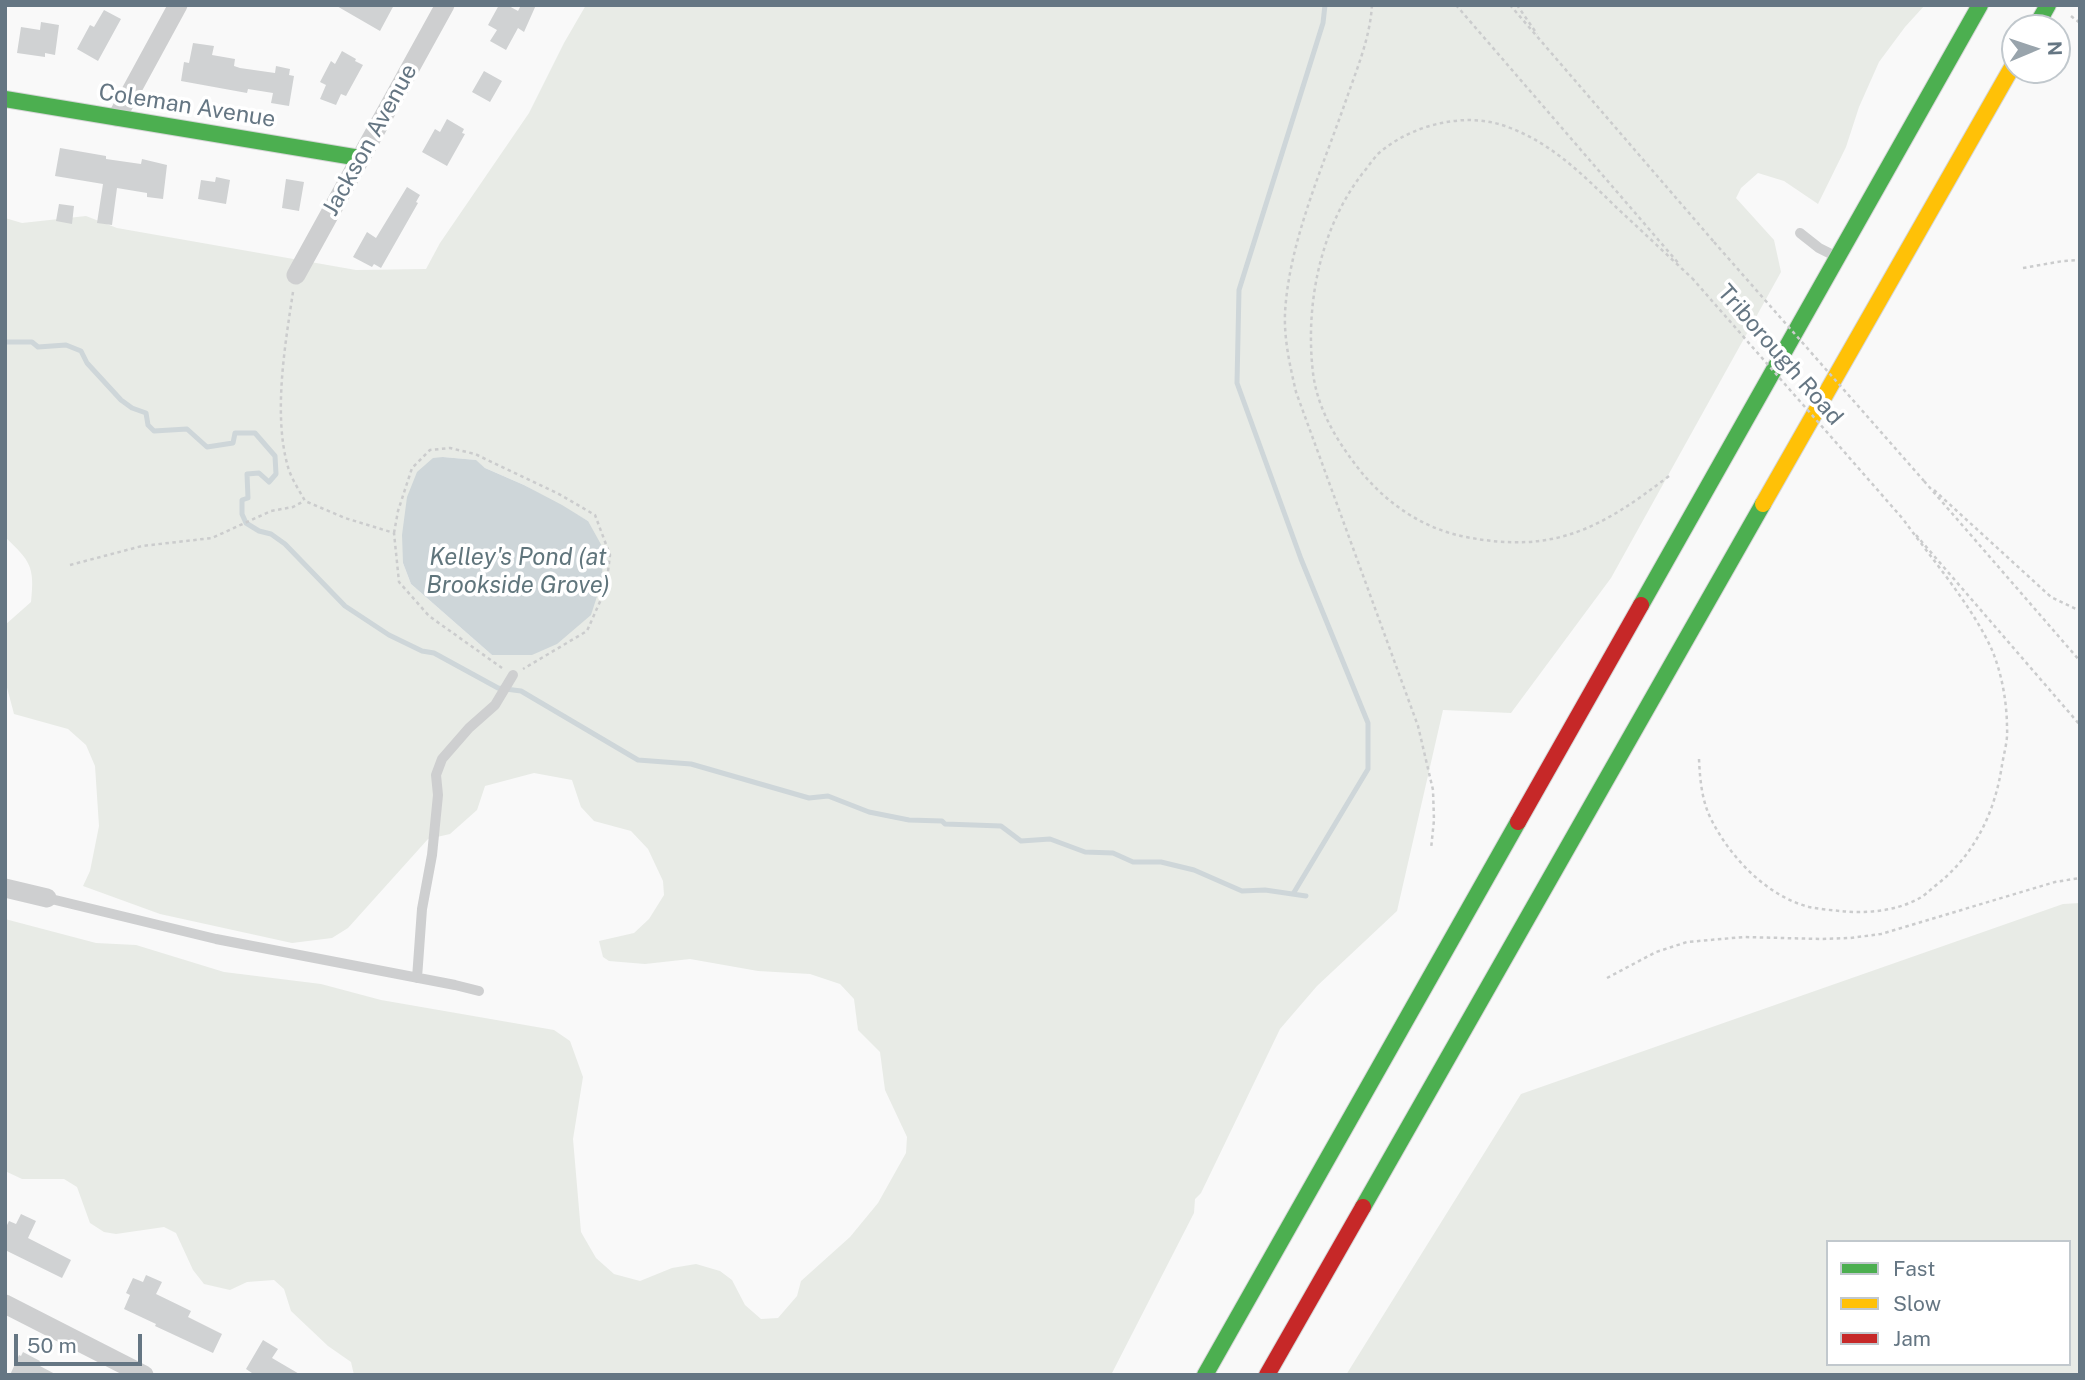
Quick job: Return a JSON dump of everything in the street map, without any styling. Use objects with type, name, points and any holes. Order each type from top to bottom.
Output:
[{"type":"main road","points":[[1205,1375],[1980,5]]},
{"type":"main road","points":[[1267,1375],[2002,84]]},
{"type":"main road","name":"Coleman Avenue","points":[[5,99],[360,158]]},
{"type":"street","points":[[117,117],[178,5]]},
{"type":"street","name":"Jackson Avenue","points":[[296,275],[444,5]]},
{"type":"street","points":[[5,888],[47,898]]},
{"type":"street","points":[[5,1304],[144,1375]]},
{"type":"lane","points":[[1800,233],[1819,248],[1838,257]]},
{"type":"lane","points":[[416,978],[422,909],[432,855],[438,795],[436,775],[442,759],[469,728],[495,705],[513,675]]},
{"type":"lane","points":[[47,898],[216,939],[478,991]]},
{"type":"path","points":[[1372,5],[1366,41],[1301,231],[1286,313],[1287,350],[1296,392],[1418,726],[1433,790],[1431,849]]},
{"type":"path","name":"Triborough Road","points":[[1456,5],[2080,726]]},
{"type":"path","name":"Triborough Road","points":[[1510,5],[2080,661]]},
{"type":"path","points":[[1517,5],[1547,48]]},
{"type":"path","points":[[1668,476],[1631,505],[1602,521],[1562,537],[1505,543],[1455,535],[1428,526],[1378,493],[1340,444],[1324,415],[1313,375],[1312,323],[1319,269],[1332,226],[1353,186],[1377,154],[1405,135],[1441,122],[1470,119],[1504,125],[1539,141],[1568,160],[1692,278]]},
{"type":"path","points":[[2023,268],[2080,260]]},
{"type":"path","points":[[296,275],[280,411],[288,468],[305,501],[345,518],[394,533]]},
{"type":"path","points":[[450,448],[475,454],[558,492],[595,515],[610,555],[606,589],[587,631],[513,675],[429,616],[399,582],[394,533],[412,468],[430,450],[450,448]]},
{"type":"path","points":[[1924,481],[2051,597],[2080,611]]},
{"type":"path","points":[[70,565],[142,547],[212,538],[271,511],[293,507],[305,501]]},
{"type":"path","points":[[1699,760],[1700,782],[1706,804],[1712,821],[1726,843],[1741,863],[1773,891],[1802,904],[1854,913],[1887,910],[1918,900],[1966,857],[1987,821],[2000,778],[2008,730],[2003,685],[1992,651],[1970,613],[1903,519]]},
{"type":"path","points":[[1607,978],[1656,952],[1687,942],[1744,937],[1841,939],[1881,933],[2056,882],[2080,878]]},
{"type":"shaded area","points":[[586,5],[1925,5],[1879,62],[1859,107],[1846,147],[1818,204],[1784,181],[1758,173],[1741,188],[1736,198],[1774,240],[1781,272],[1611,578],[1511,713],[1443,710],[1397,911],[1317,986],[1280,1029],[1201,1193],[1195,1199],[1194,1213],[1111,1375],[354,1375],[351,1362],[328,1346],[291,1311],[284,1289],[274,1280],[247,1282],[230,1290],[204,1284],[193,1270],[176,1233],[164,1227],[116,1234],[104,1232],[90,1223],[77,1187],[64,1179],[22,1179],[5,1171],[5,919],[96,943],[136,945],[224,972],[321,984],[381,1000],[554,1030],[570,1041],[583,1077],[573,1139],[581,1232],[596,1258],[614,1274],[640,1281],[672,1268],[696,1264],[720,1271],[732,1280],[745,1305],[761,1319],[778,1318],[797,1296],[801,1281],[850,1237],[878,1203],[906,1153],[907,1137],[885,1090],[880,1052],[858,1030],[854,999],[840,984],[810,974],[758,971],[690,959],[645,964],[609,961],[603,957],[599,941],[634,933],[649,919],[664,895],[663,881],[648,849],[631,831],[594,821],[581,807],[572,780],[534,773],[485,786],[477,810],[450,834],[428,839],[348,928],[332,938],[292,943],[160,914],[83,886],[90,871],[99,826],[95,766],[86,745],[68,729],[14,714],[5,680],[5,625],[31,602],[32,580],[29,565],[5,537],[5,218],[22,223],[86,216],[117,228],[356,270],[426,269],[440,243],[529,113]],"holes":[[[443,457],[475,460],[485,468],[524,485],[588,521],[532,655],[492,655],[411,584],[403,563]]]},
{"type":"shaded area","points":[[2080,903],[2080,1375],[1346,1375],[1521,1094],[2063,904]]},
{"type":"water","name":"Kelley's Pond (at Brookside Grove)","points":[[433,458],[476,460],[485,468],[524,485],[588,521],[603,548],[602,581],[591,615],[557,644],[532,655],[492,655],[411,584],[403,563],[402,535],[407,497],[417,472]]},
{"type":"building","points":[[335,5],[394,5],[380,31]]},
{"type":"building","points":[[499,5],[507,5],[518,11],[521,5],[536,5],[524,32],[518,28],[506,50],[490,41],[497,30],[488,25]]},
{"type":"building","points":[[104,10],[121,19],[98,61],[77,49],[90,25],[94,27]]},
{"type":"building","points":[[41,22],[59,25],[55,55],[45,53],[45,57],[17,53],[21,27],[40,30]]},
{"type":"building","points":[[193,43],[214,46],[212,55],[235,59],[234,66],[240,68],[275,73],[276,66],[290,69],[289,75],[294,76],[289,106],[271,103],[273,93],[248,89],[247,93],[181,81],[184,62],[189,63]]},
{"type":"building","points":[[342,51],[363,65],[346,96],[341,94],[336,105],[320,99],[326,85],[320,82],[331,61],[335,64]]},
{"type":"building","points":[[484,71],[502,81],[490,102],[472,92]]},
{"type":"building","points":[[447,119],[464,129],[462,133],[465,134],[447,166],[422,152],[435,129],[440,132]]},
{"type":"building","points":[[60,148],[106,156],[106,159],[141,164],[142,159],[167,165],[163,199],[147,197],[147,193],[117,188],[112,225],[97,223],[103,184],[55,176]]},
{"type":"building","points":[[216,177],[230,180],[226,204],[198,199],[201,180],[215,182]]},
{"type":"building","points":[[286,179],[304,182],[299,211],[282,208]]},
{"type":"building","points":[[407,187],[420,195],[416,202],[418,203],[381,268],[374,264],[372,267],[353,257],[367,232],[376,238]]},
{"type":"building","points":[[59,204],[74,206],[72,224],[56,221]]},
{"type":"building","points":[[21,1214],[36,1221],[28,1238],[71,1260],[62,1278],[5,1250],[5,1229],[9,1221],[16,1224]]},
{"type":"building","points":[[146,1275],[162,1282],[156,1294],[191,1311],[188,1317],[222,1334],[213,1353],[124,1309],[130,1295],[126,1293],[133,1278],[143,1282]]},
{"type":"building","points":[[263,1340],[278,1349],[272,1358],[301,1375],[255,1375],[246,1369]]},
{"type":"building","points":[[23,1352],[40,1361],[38,1365],[57,1375],[10,1375]]},
{"type":"waterway","points":[[1293,894],[1368,769],[1368,723],[1301,559],[1237,383],[1239,290],[1323,23],[1325,5]]},
{"type":"waterway","points":[[5,342],[32,342],[38,347],[66,345],[81,351],[87,363],[121,400],[146,413],[148,425],[154,431],[187,429],[207,447],[233,443],[235,433],[255,433],[275,456],[276,474],[269,482],[259,473],[247,474],[248,498],[242,500],[242,514],[246,523],[271,534],[285,544],[345,606],[389,635],[422,651],[434,653],[498,688],[521,691],[638,760],[691,764],[809,798],[828,796],[869,812],[909,820],[1001,826],[1021,841],[1050,839],[1085,852],[1113,853],[1133,862],[1161,862],[1194,870],[1242,891],[1265,890],[1306,896]]},
{"type":"traffic: fast","points":[[1641,605],[1980,5]]},
{"type":"traffic: fast","points":[[2043,14],[2048,5]]},
{"type":"traffic: fast","points":[[5,99],[360,158]]},
{"type":"traffic: fast","points":[[1363,1207],[1763,504]]},
{"type":"traffic: fast","points":[[1205,1375],[1518,822]]},
{"type":"traffic: slow","points":[[1763,504],[2002,84]]},
{"type":"traffic: jam","points":[[1518,822],[1641,605]]},
{"type":"traffic: jam","points":[[1267,1375],[1363,1207]]}]
